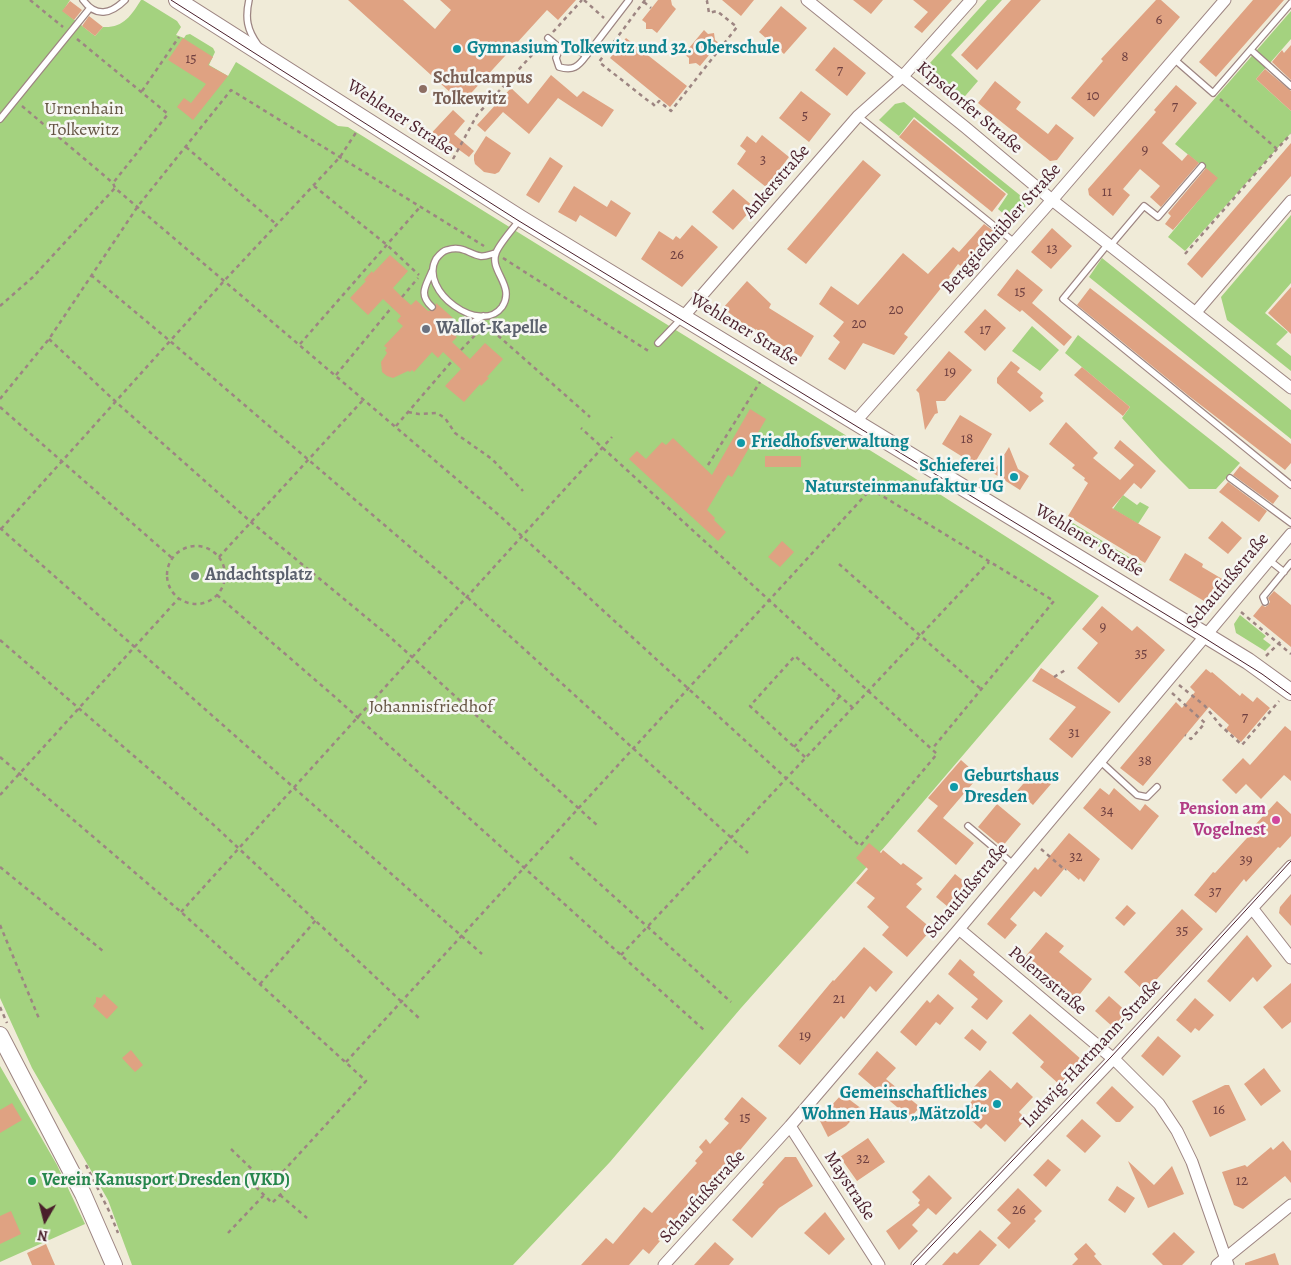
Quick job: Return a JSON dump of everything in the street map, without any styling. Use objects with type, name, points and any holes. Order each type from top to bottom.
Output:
[{"type":"main road","name":"Wehlener Straße","points":[[177,0],[520,218],[1205,635],[1257,667],[1290,691]]},
{"type":"main road","points":[[0,1035],[83,1194],[114,1265]]},
{"type":"street","name":"Kipsdorfer Straße","points":[[807,0],[1052,200],[1291,388]]},
{"type":"street","name":"Ankerstraße","points":[[683,317],[858,116],[902,76],[972,0]]},
{"type":"street","name":"Berggießhübler Straße","points":[[855,422],[1052,200],[1225,0]]},
{"type":"street","points":[[1196,312],[1291,201]]},
{"type":"street","name":"Schaufußstraße","points":[[664,1265],[790,1126],[959,929],[1291,534]]},
{"type":"street","name":"Ludwig-Hartmann-Straße","points":[[917,1265],[1113,1059],[1291,866]]},
{"type":"street","points":[[1252,908],[1291,958]]},
{"type":"street","name":"Polenzstraße","points":[[959,929],[1113,1059],[1159,1104],[1177,1131],[1192,1162],[1223,1262]]},
{"type":"street","name":"Maystraße","points":[[790,1126],[879,1265]]},
{"type":"street","points":[[1223,1262],[1291,1205]]},
{"type":"lane","points":[[83,0],[90,8],[102,12],[116,9],[125,0]]},
{"type":"lane","points":[[249,0],[246,15],[249,32],[263,53]]},
{"type":"lane","points":[[586,56],[577,48],[569,45],[560,48],[556,58],[559,67],[569,70],[578,67],[629,0]]},
{"type":"lane","points":[[1174,59],[1213,93],[1291,3]]},
{"type":"lane","points":[[0,119],[71,34],[90,8]]},
{"type":"lane","points":[[548,38],[560,48]]},
{"type":"lane","points":[[1251,50],[1291,86]]},
{"type":"lane","points":[[858,116],[1014,242]]},
{"type":"lane","points":[[1202,166],[1158,217],[1144,206],[1063,299],[1291,486]]},
{"type":"lane","points":[[432,272],[439,291],[446,300],[457,308],[470,314],[483,316],[494,314],[502,306],[506,290],[504,281],[494,265],[496,253],[520,218]]},
{"type":"lane","points":[[432,307],[425,300],[424,291],[440,254],[447,250],[458,248],[481,256],[496,253]]},
{"type":"lane","points":[[449,323],[455,328],[466,327],[483,316]]},
{"type":"lane","points":[[658,343],[683,317]]},
{"type":"lane","points":[[1230,478],[1291,524]]},
{"type":"lane","points":[[1269,560],[1284,572]]},
{"type":"lane","points":[[1265,602],[1263,597],[1291,563]]},
{"type":"lane","points":[[1100,760],[1137,795],[1147,797],[1157,787]]},
{"type":"lane","points":[[968,826],[1013,864]]},
{"type":"path","points":[[30,0],[168,114],[113,183]]},
{"type":"path","points":[[445,171],[477,115],[583,0],[611,24]]},
{"type":"path","points":[[651,8],[644,1],[599,62],[655,106],[660,101],[671,110],[737,27],[717,11],[709,13],[708,1],[706,0]]},
{"type":"path","points":[[141,92],[179,37]]},
{"type":"path","points":[[0,399],[49,339],[138,206],[231,90],[496,253],[650,352]]},
{"type":"path","points":[[1213,93],[1277,149]]},
{"type":"path","points":[[15,100],[113,183],[115,188],[396,426],[522,536],[860,846],[937,754],[581,428]]},
{"type":"path","points":[[364,119],[340,157],[224,280],[0,529],[482,954]]},
{"type":"path","points":[[1185,254],[1291,134]]},
{"type":"path","points":[[186,147],[276,224]]},
{"type":"path","points":[[314,186],[387,245],[420,276]]},
{"type":"path","points":[[0,306],[33,277],[115,188]]},
{"type":"path","points":[[300,344],[420,207]]},
{"type":"path","points":[[91,276],[170,341],[466,597],[748,852]]},
{"type":"path","points":[[336,375],[392,307]]},
{"type":"path","points":[[462,350],[485,324],[590,418]]},
{"type":"path","points":[[49,339],[116,402],[251,522],[390,637],[598,826]]},
{"type":"path","points":[[396,426],[452,361]]},
{"type":"path","points":[[708,465],[769,369]]},
{"type":"path","points":[[219,557],[364,399]]},
{"type":"path","points":[[0,407],[172,558]]},
{"type":"path","points":[[408,412],[419,414],[437,413],[445,418],[455,433],[492,459],[523,491]]},
{"type":"path","points":[[181,912],[612,437]]},
{"type":"path","points":[[346,1062],[871,489],[1054,601],[932,749]]},
{"type":"path","points":[[190,546],[199,546],[209,549],[219,557],[224,568],[224,582],[217,595],[201,604],[191,604],[179,598],[169,587],[167,570],[172,558],[180,550],[190,546]]},
{"type":"path","points":[[620,955],[989,561]]},
{"type":"path","points":[[839,564],[982,690]]},
{"type":"path","points":[[217,595],[358,717],[704,1030]]},
{"type":"path","points":[[0,795],[179,598]]},
{"type":"path","points":[[1232,604],[1291,654]]},
{"type":"path","points":[[0,640],[216,827],[421,1020]]},
{"type":"path","points":[[1257,667],[1282,640]]},
{"type":"path","points":[[805,757],[750,706],[795,656],[852,707]]},
{"type":"path","points":[[1054,677],[1067,669]]},
{"type":"path","points":[[1166,681],[1205,706],[1220,725],[1242,744],[1290,691]]},
{"type":"path","points":[[1166,681],[1205,723],[1190,740],[1185,735]]},
{"type":"path","points":[[794,747],[840,696]]},
{"type":"path","points":[[0,757],[181,912],[366,1081],[278,1177]]},
{"type":"path","points":[[1032,842],[1066,869]]},
{"type":"path","points":[[570,857],[731,1002]]},
{"type":"path","points":[[0,866],[102,951]]},
{"type":"path","points":[[260,984],[316,920]]},
{"type":"path","points":[[0,925],[40,1020]]},
{"type":"path","points":[[231,1149],[263,1180]]},
{"type":"path","points":[[272,1171],[278,1177],[288,1187],[272,1203],[256,1187],[272,1171]]},
{"type":"path","points":[[228,1233],[264,1195]]},
{"type":"path","points":[[280,1195],[307,1218]]},
{"type":"green space","name":"Johannisfriedhof","points":[[0,0],[70,0],[63,11],[95,36],[103,27],[110,27],[126,20],[141,0],[143,0],[177,21],[181,27],[176,35],[184,38],[190,34],[213,48],[215,52],[209,65],[228,76],[236,62],[338,126],[348,127],[905,472],[1099,596],[888,843],[741,1008],[610,1162],[513,1265],[132,1265],[108,1200],[32,1068],[0,998]]},
{"type":"green space","points":[[987,0],[1002,0],[951,55],[978,81],[960,102],[931,78],[929,64]]},
{"type":"green space","points":[[1291,11],[1291,39],[1256,79],[1291,111],[1291,133],[1185,251],[1168,237],[1217,178],[1175,144]]},
{"type":"green space","points":[[904,102],[1026,200],[1025,209],[1015,224],[998,209],[1008,194],[914,117],[899,136],[879,120],[895,104]]},
{"type":"green space","points":[[1291,215],[1291,283],[1265,313],[1288,332],[1276,344],[1291,356],[1291,371],[1227,320],[1221,297]]},
{"type":"green space","points":[[1102,258],[1291,410],[1291,439],[1089,277]]},
{"type":"green space","points":[[1032,326],[1059,350],[1040,371],[1012,351]]},
{"type":"green space","points":[[1078,335],[1240,463],[1216,489],[1189,489],[1122,418],[1130,407],[1065,353]]},
{"type":"green space","points":[[1123,495],[1137,505],[1140,502],[1149,507],[1138,524],[1113,509]]},
{"type":"green space","points":[[1068,520],[1142,565],[1138,571],[1065,526]]},
{"type":"green space","points":[[1240,615],[1266,636],[1263,639],[1271,645],[1265,651],[1236,633],[1234,624]]},
{"type":"green space","name":"Verein Kanusport Dresden (VKD)","points":[[0,1066],[57,1165],[85,1224],[0,1262]]},
{"type":"building","name":"Gymnasium Tolkewitz und 32. Oberschule","points":[[348,0],[403,0],[435,29],[451,10],[440,0],[576,0],[558,20],[547,10],[462,103]]},
{"type":"building","points":[[658,0],[671,0],[672,5],[676,9],[657,33],[652,29],[646,29],[646,23],[642,20]]},
{"type":"building","points":[[722,0],[754,0],[741,16]]},
{"type":"building","points":[[853,0],[883,0],[871,14]]},
{"type":"building","points":[[913,0],[952,0],[922,33],[914,27],[928,12]]},
{"type":"building","points":[[1011,0],[1041,0],[977,70],[961,55]]},
{"type":"building","points":[[1156,0],[1161,0],[1180,17],[1094,117],[1071,98],[1103,61],[1101,59]]},
{"type":"building","points":[[1253,0],[1284,0],[1216,77],[1199,62]]},
{"type":"building","points":[[70,1],[82,10],[74,20],[62,11]]},
{"type":"building","points":[[781,6],[807,28],[784,54],[759,32]]},
{"type":"building","points":[[89,16],[103,27],[95,36],[82,26]]},
{"type":"building","points":[[704,30],[708,34],[714,33],[715,40],[719,43],[700,66],[696,63],[689,64],[689,58],[684,54]]},
{"type":"building","points":[[183,38],[213,57],[208,65],[228,76],[193,120],[177,107],[184,98],[191,103],[206,84],[168,60]]},
{"type":"building","points":[[626,38],[687,86],[670,107],[610,58]]},
{"type":"building","points":[[1291,45],[1291,80],[1272,62],[1282,50],[1284,53]]},
{"type":"building","points":[[834,47],[866,73],[847,96],[815,70]]},
{"type":"building","points":[[1265,69],[1291,91],[1291,111],[1256,79]]},
{"type":"building","points":[[551,75],[577,97],[583,91],[614,110],[602,127],[558,98],[529,134],[503,112],[485,132],[477,125],[511,88],[528,104]]},
{"type":"building","points":[[995,81],[1021,102],[1016,109],[1048,134],[1056,124],[1074,138],[1057,160],[1050,161],[978,103]]},
{"type":"building","points":[[1176,85],[1197,103],[1162,143],[1182,161],[1188,154],[1199,163],[1161,207],[1150,197],[1160,186],[1140,169],[1123,189],[1130,195],[1113,216],[1089,195],[1088,189],[1156,112],[1154,110]]},
{"type":"building","points":[[801,91],[831,114],[809,142],[779,118]]},
{"type":"building","points":[[453,110],[465,121],[454,134],[474,151],[469,157],[440,136],[424,141]]},
{"type":"building","points":[[914,119],[1006,194],[992,212],[899,137]]},
{"type":"building","points":[[762,135],[789,157],[766,187],[737,164],[746,151],[740,146],[747,136],[756,143]]},
{"type":"building","points":[[486,136],[511,153],[499,172],[495,174],[484,172],[475,164],[474,160],[474,155]]},
{"type":"building","points":[[1291,143],[1291,176],[1202,278],[1187,264]]},
{"type":"building","points":[[550,157],[563,166],[539,203],[526,195]]},
{"type":"building","points":[[863,160],[881,175],[806,264],[787,249]]},
{"type":"building","points":[[1206,168],[1218,178],[1173,230],[1165,224],[1171,216],[1168,213]]},
{"type":"building","points":[[574,186],[607,207],[611,200],[631,213],[616,237],[580,215],[576,222],[558,212]]},
{"type":"building","points":[[733,189],[754,207],[733,230],[712,212]]},
{"type":"building","points":[[984,224],[995,232],[963,268],[958,264],[950,277],[904,334],[908,337],[894,355],[863,343],[845,370],[828,359],[840,342],[833,336],[844,322],[819,304],[831,286],[858,305],[903,253],[928,274],[953,247],[959,252]]},
{"type":"building","points":[[692,225],[718,247],[682,287],[641,259],[659,231],[673,240],[676,236],[680,239]]},
{"type":"building","points":[[1052,228],[1072,246],[1051,269],[1031,252]]},
{"type":"building","name":"Wallot-Kapelle","points":[[390,255],[408,271],[393,288],[402,297],[411,305],[416,300],[428,311],[435,310],[436,303],[453,318],[446,319],[445,327],[457,337],[452,342],[470,359],[485,343],[503,359],[487,377],[489,378],[481,386],[480,384],[464,402],[445,386],[461,369],[443,352],[438,358],[432,352],[414,372],[412,370],[408,371],[393,378],[382,372],[381,362],[387,353],[385,350],[387,348],[384,346],[403,326],[397,321],[401,316],[383,299],[368,315],[350,298],[366,281],[364,280],[372,271],[373,273]]},
{"type":"building","points":[[1017,269],[1043,290],[1032,303],[1072,337],[1064,346],[1022,310],[1020,312],[997,295]]},
{"type":"building","points":[[747,281],[771,304],[769,308],[814,336],[801,357],[756,329],[754,332],[723,308]]},
{"type":"building","points":[[1291,287],[1291,334],[1268,313]]},
{"type":"building","points":[[1090,288],[1291,444],[1291,463],[1285,470],[1189,396],[1077,305]]},
{"type":"building","points":[[985,309],[1006,328],[985,351],[964,332]]},
{"type":"building","points":[[949,351],[972,370],[945,401],[936,401],[938,413],[935,414],[925,430],[919,393],[916,390]]},
{"type":"building","points":[[1011,361],[1020,368],[1017,372],[1043,393],[1040,397],[1044,401],[1030,412],[997,383],[997,378]]},
{"type":"building","points":[[1082,367],[1130,407],[1123,416],[1074,375]]},
{"type":"building","points":[[750,409],[766,419],[732,477],[728,475],[707,510],[726,532],[718,541],[629,459],[637,451],[646,459],[662,442],[666,445],[673,438],[712,475]]},
{"type":"building","points":[[960,415],[992,434],[974,464],[942,444]]},
{"type":"building","points":[[1066,422],[1098,453],[1093,458],[1120,480],[1134,465],[1114,448],[1120,440],[1156,471],[1141,489],[1134,483],[1112,508],[1161,537],[1145,563],[1068,516],[1088,483],[1084,480],[1085,478],[1072,468],[1075,465],[1049,444]]},
{"type":"building","name":"Schieferei | Natursteinmanufaktur UG","points":[[1009,447],[1018,469],[1029,476],[1020,490],[993,473]]},
{"type":"building","points":[[765,456],[801,456],[801,467],[765,467]]},
{"type":"building","points":[[1240,466],[1279,496],[1273,504],[1233,475]]},
{"type":"building","points":[[1228,482],[1267,511],[1259,522],[1219,492]]},
{"type":"building","points":[[1222,521],[1242,538],[1228,554],[1208,538]]},
{"type":"building","points":[[782,541],[794,552],[780,567],[768,557]]},
{"type":"building","points":[[1185,553],[1203,564],[1202,567],[1224,580],[1209,604],[1169,580]]},
{"type":"building","points":[[1274,591],[1291,605],[1291,647],[1253,616],[1262,605],[1265,607],[1268,605],[1270,602],[1268,598]]},
{"type":"building","points":[[1102,606],[1132,631],[1137,626],[1165,650],[1119,703],[1077,668],[1098,643],[1082,629]]},
{"type":"building","points":[[1041,668],[1111,712],[1072,758],[1049,739],[1076,707],[1032,681]]},
{"type":"building","points":[[1206,669],[1240,696],[1242,693],[1253,702],[1257,697],[1270,708],[1241,742],[1226,729],[1229,725],[1209,707],[1143,786],[1120,768],[1176,702],[1182,708],[1195,692],[1190,687]]},
{"type":"building","points":[[1285,726],[1291,731],[1291,781],[1284,775],[1261,799],[1246,784],[1236,794],[1222,780],[1243,758],[1250,765]]},
{"type":"building","points":[[961,760],[979,776],[943,818],[974,843],[956,865],[917,831],[938,806],[928,798]]},
{"type":"building","points":[[1035,770],[1051,784],[1033,805],[1017,791]]},
{"type":"building","points":[[1100,788],[1109,795],[1114,788],[1140,811],[1145,804],[1159,816],[1132,850],[1083,808]]},
{"type":"building","points":[[1277,801],[1291,814],[1291,836],[1280,848],[1278,847],[1246,882],[1244,879],[1216,913],[1194,895],[1213,872],[1215,873],[1257,827],[1255,825]]},
{"type":"building","points":[[997,804],[1021,824],[1002,847],[978,827]]},
{"type":"building","points":[[1069,833],[1100,859],[1084,882],[1065,868],[1041,897],[1034,891],[1010,919],[1017,925],[1005,939],[987,924],[1035,867],[1038,870]]},
{"type":"building","points":[[869,843],[881,853],[883,850],[901,865],[903,863],[923,878],[916,884],[922,889],[906,907],[932,929],[907,957],[882,935],[889,927],[867,907],[875,898],[856,883],[868,869],[856,858]]},
{"type":"building","points":[[955,874],[972,888],[953,911],[936,897]]},
{"type":"building","points":[[1291,894],[1291,926],[1279,913],[1280,907]]},
{"type":"building","points":[[1127,905],[1136,913],[1124,926],[1115,918]]},
{"type":"building","points":[[1182,909],[1203,929],[1145,992],[1124,972]]},
{"type":"building","points":[[1046,932],[1064,946],[1059,952],[1092,979],[1076,999],[1024,958]]},
{"type":"building","points":[[1247,935],[1272,966],[1257,982],[1253,977],[1230,1002],[1207,981]]},
{"type":"building","points":[[864,947],[893,972],[876,992],[870,986],[844,1019],[841,1016],[800,1065],[778,1046],[833,980]]},
{"type":"building","points":[[960,959],[975,972],[973,975],[1003,1001],[987,1020],[971,1007],[978,999],[948,974]]},
{"type":"building","points":[[1291,983],[1291,1022],[1282,1029],[1263,1007]]},
{"type":"building","points":[[104,994],[118,1007],[107,1019],[93,1006],[96,1002],[96,997],[101,998]]},
{"type":"building","points":[[938,994],[954,1008],[940,1025],[936,1022],[916,1046],[900,1032],[927,1000],[930,1003]]},
{"type":"building","points":[[1109,996],[1127,1012],[1113,1027],[1095,1011]]},
{"type":"building","points":[[1195,998],[1214,1015],[1199,1031],[1195,1028],[1191,1033],[1176,1020]]},
{"type":"building","points":[[1030,1014],[1082,1060],[1060,1085],[1040,1067],[1044,1062],[1012,1033]]},
{"type":"building","points":[[972,1029],[987,1042],[980,1051],[964,1038]]},
{"type":"building","points":[[1158,1036],[1181,1056],[1163,1076],[1141,1056]]},
{"type":"building","points":[[131,1050],[143,1065],[135,1072],[122,1058]]},
{"type":"building","points":[[877,1051],[896,1068],[886,1079],[920,1107],[910,1118],[858,1074]]},
{"type":"building","points":[[1264,1068],[1281,1091],[1261,1106],[1244,1084]]},
{"type":"building","name":"Gemeinschaftliches Wohnen Haus „Mätzold“","points":[[990,1070],[1011,1089],[1017,1082],[1033,1097],[1019,1112],[1026,1119],[1005,1142],[986,1124],[981,1129],[962,1112],[980,1092],[974,1087]]},
{"type":"building","points":[[1225,1085],[1229,1085],[1246,1120],[1210,1137],[1192,1101]]},
{"type":"building","points":[[1112,1086],[1134,1107],[1120,1122],[1116,1122],[1096,1103]]},
{"type":"building","points":[[842,1094],[862,1109],[846,1126],[828,1137],[819,1119]]},
{"type":"building","points":[[742,1097],[767,1118],[736,1155],[668,1227],[658,1240],[660,1241],[649,1254],[643,1249],[629,1265],[581,1265],[606,1238],[613,1244],[644,1207],[652,1213],[697,1163],[695,1161],[703,1152],[699,1147],[706,1139],[710,1144],[729,1123],[724,1119]]},
{"type":"building","points":[[12,1103],[22,1120],[0,1133],[0,1110]]},
{"type":"building","points":[[1082,1119],[1101,1136],[1085,1153],[1066,1136]]},
{"type":"building","points":[[868,1138],[885,1162],[857,1181],[840,1157]]},
{"type":"building","points":[[1283,1141],[1291,1151],[1291,1183],[1285,1176],[1243,1209],[1234,1205],[1222,1172],[1245,1165],[1247,1167],[1271,1147],[1273,1150]]},
{"type":"building","points":[[785,1157],[796,1157],[813,1186],[779,1208],[752,1238],[732,1220]]},
{"type":"building","points":[[1048,1159],[1061,1170],[1046,1187],[1033,1175]]},
{"type":"building","points":[[1128,1161],[1154,1185],[1172,1166],[1184,1194],[1148,1208]]},
{"type":"building","points":[[929,1175],[952,1198],[936,1215],[928,1208],[912,1225],[918,1231],[899,1250],[886,1231],[920,1205],[918,1203],[920,1200],[912,1192]]},
{"type":"building","points":[[1117,1186],[1135,1198],[1125,1213],[1108,1200]]},
{"type":"building","points":[[1018,1188],[1042,1211],[1034,1219],[1036,1221],[1009,1249],[997,1238],[1011,1223],[997,1210]]},
{"type":"building","points":[[11,1211],[21,1234],[0,1244],[0,1216]]},
{"type":"building","points":[[825,1212],[845,1239],[829,1255],[804,1233]]},
{"type":"building","points":[[980,1230],[997,1245],[979,1265],[942,1265],[954,1252],[957,1254]]},
{"type":"building","points":[[1174,1232],[1195,1252],[1182,1265],[1163,1265],[1152,1254]]},
{"type":"building","points":[[715,1242],[734,1259],[729,1265],[694,1265]]},
{"type":"building","points":[[1086,1243],[1096,1254],[1094,1256],[1102,1265],[1072,1265],[1078,1259],[1074,1254]]},
{"type":"building","points":[[46,1244],[55,1265],[32,1265],[27,1253]]},
{"type":"building","points":[[1275,1253],[1279,1265],[1245,1265],[1245,1263]]},
{"type":"tram line","points":[[171,0],[519,221],[1203,637],[1262,674],[1291,695]]},
{"type":"tram line","points":[[913,1265],[1111,1057],[1291,861]]},
{"type":"place","name":"Gymnasium Tolkewitz und 32. Oberschule","points":[[457,49]]},
{"type":"place","name":"Schulcampus Tolkewitz","points":[[423,89]]},
{"type":"place","name":"Wallot-Kapelle","points":[[426,329]]},
{"type":"place","name":"Friedhofsverwaltung","points":[[741,443]]},
{"type":"place","name":"Schieferei | Natursteinmanufaktur UG","points":[[1014,477]]},
{"type":"place","name":"Andachtsplatz","points":[[195,576]]},
{"type":"place","name":"Geburtshaus Dresden","points":[[954,787]]},
{"type":"place","name":"Pension am Vogelnest","points":[[1276,820]]},
{"type":"place","name":"Gemeinschaftliches Wohnen Haus „Mätzold“","points":[[997,1104]]},
{"type":"place","name":"Verein Kanusport Dresden (VKD)","points":[[32,1181]]},
{"type":"park label","name":"Urnenhain Tolkewitz","points":[[84,120]]}]
